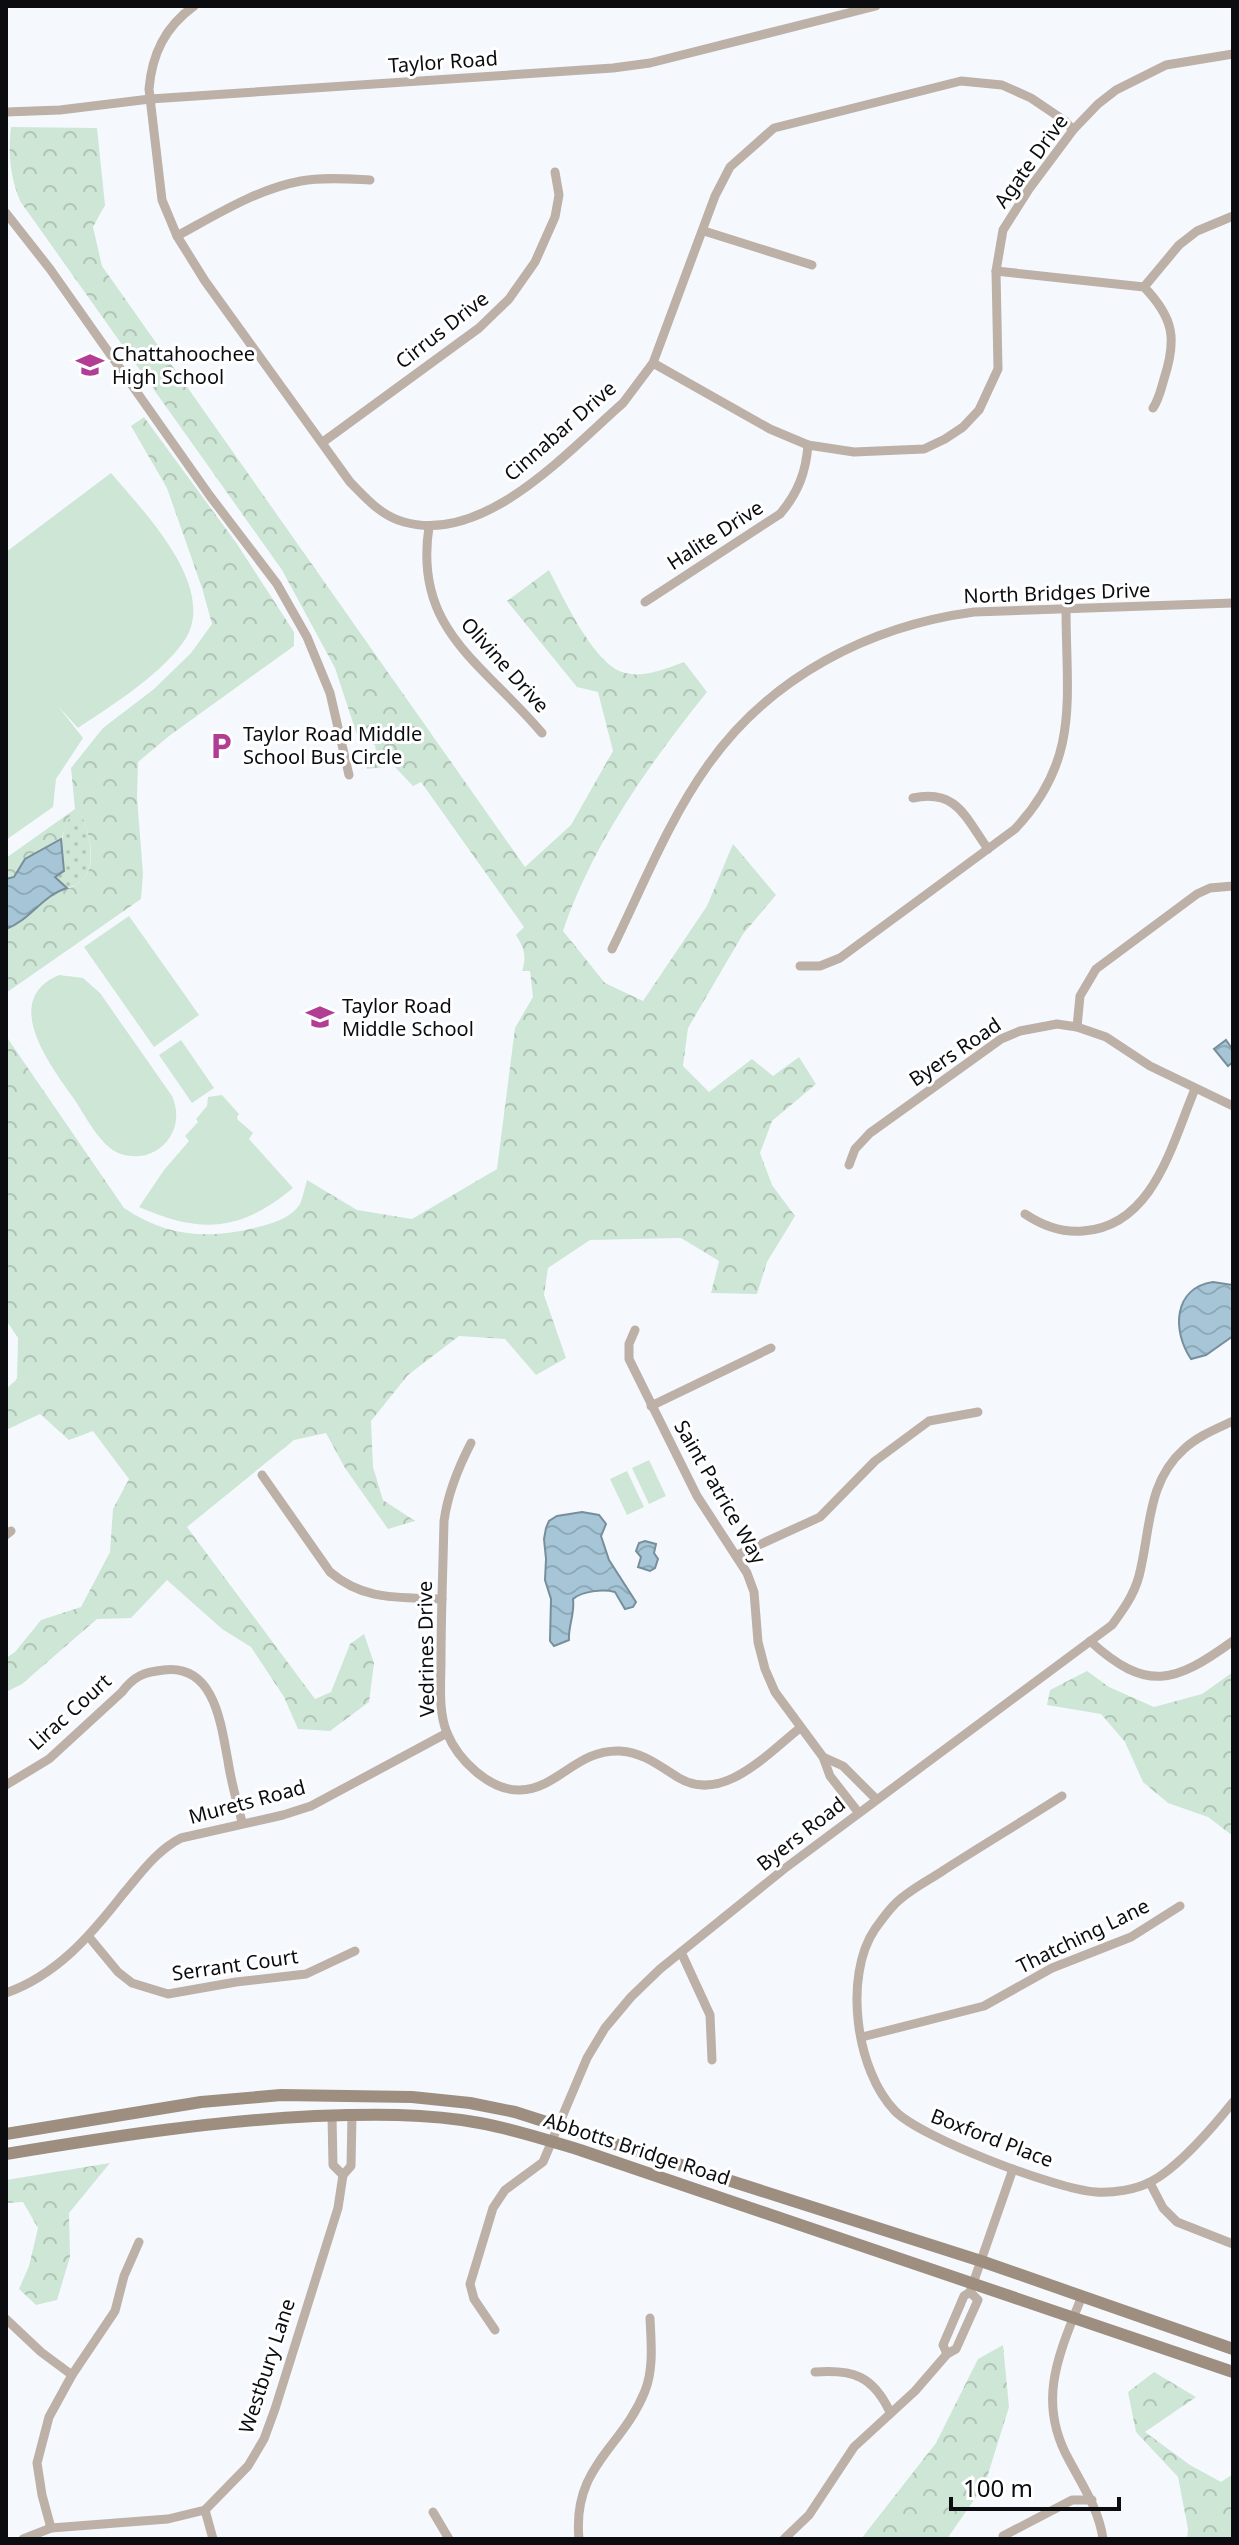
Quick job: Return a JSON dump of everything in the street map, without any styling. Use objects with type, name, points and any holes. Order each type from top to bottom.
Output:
[{"type":"main road","name":"Abbotts Bridge Road","points":[[6,2134],[201,2102],[281,2095],[365,2094],[470,2103],[515,2112],[981,2261],[1233,2349]]},
{"type":"main road","name":"Abbotts Bridge Road","points":[[6,2154],[200,2124],[352,2115],[432,2117],[468,2122],[553,2142],[972,2287],[1074,2316],[1233,2372]]},
{"type":"street","name":"Cinnabar Drive","points":[[194,6],[171,26],[154,55],[150,70],[150,99],[162,200],[177,236],[280,387],[350,482],[379,510],[402,521],[429,527],[472,518],[504,504],[623,403],[653,363],[715,196],[730,167],[774,128],[961,81],[1002,85],[1016,91],[1065,121],[1073,130]]},
{"type":"street","name":"Taylor Road","points":[[6,112],[60,110],[150,99],[613,68],[650,63],[876,6]]},
{"type":"street","name":"Agate Drive","points":[[653,363],[770,429],[808,445],[854,452],[924,449],[963,427],[979,410],[998,369],[996,271],[1003,230],[1073,130],[1098,104],[1144,74],[1166,65],[1233,54]]},
{"type":"street","name":"Cirrus Drive","points":[[323,442],[479,328],[509,299],[535,262],[555,217],[559,195],[555,172]]},
{"type":"street","points":[[177,236],[246,199],[274,188],[303,181],[370,180]]},
{"type":"street","points":[[6,213],[50,269],[210,496],[277,584],[307,637],[330,693],[349,775]]},
{"type":"street","points":[[1144,287],[1179,245],[1197,231],[1233,216]]},
{"type":"street","points":[[704,231],[812,265]]},
{"type":"street","points":[[996,271],[1144,287],[1157,300],[1173,341],[1171,358],[1153,408]]},
{"type":"street","name":"Halite Drive","points":[[645,602],[780,514],[794,498],[806,464],[808,445]]},
{"type":"street","name":"Olivine Drive","points":[[429,527],[425,570],[439,617],[456,642],[542,733]]},
{"type":"street","name":"North Bridges Drive","points":[[612,949],[675,821],[705,768],[742,723],[792,682],[850,646],[914,623],[974,612],[1233,603]]},
{"type":"street","points":[[800,966],[820,966],[840,958],[1015,829],[1033,810],[1049,785],[1059,761],[1066,721],[1066,609]]},
{"type":"street","points":[[913,798],[930,795],[948,799],[960,809],[988,849]]},
{"type":"street","points":[[1077,1027],[1080,996],[1096,969],[1197,894],[1210,888],[1233,886]]},
{"type":"street","name":"Byers Road","points":[[849,1165],[855,1149],[870,1133],[1001,1039],[1038,1026],[1077,1027],[1106,1037],[1150,1066],[1233,1106]]},
{"type":"street","points":[[1025,1214],[1045,1226],[1075,1232],[1104,1227],[1128,1214],[1153,1186],[1195,1089]]},
{"type":"street","name":"Saint Patrice Way","points":[[635,1330],[629,1344],[629,1359],[697,1496],[737,1555],[754,1592],[758,1642],[775,1692],[823,1757],[830,1776],[858,1812]]},
{"type":"street","points":[[651,1406],[771,1348]]},
{"type":"street","points":[[737,1555],[820,1517],[875,1461],[929,1421],[978,1412]]},
{"type":"street","name":"Byers Road","points":[[495,2330],[474,2299],[470,2277],[493,2208],[499,2197],[543,2162],[587,2058],[605,2028],[631,1997],[681,1952],[858,1812],[1112,1625],[1129,1601],[1138,1577],[1151,1506],[1167,1468],[1194,1440],[1233,1421]]},
{"type":"street","name":"Vedrines Drive","points":[[471,1443],[457,1470],[447,1503],[441,1699],[447,1733],[463,1758],[491,1784],[518,1791],[545,1785],[587,1757],[616,1751],[649,1758],[690,1783],[718,1784],[738,1776],[800,1728]]},
{"type":"street","points":[[262,1475],[330,1572],[342,1582],[374,1595],[442,1599]]},
{"type":"street","points":[[1090,1641],[1121,1666],[1148,1676],[1165,1676],[1196,1667],[1233,1641]]},
{"type":"street","name":"Lirac Court","points":[[6,1785],[49,1759],[122,1692],[132,1679],[145,1672],[170,1669],[200,1681],[212,1696],[221,1721],[242,1822]]},
{"type":"street","name":"Murets Road","points":[[6,1993],[50,1972],[89,1937],[165,1846],[181,1838],[311,1806],[447,1733]]},
{"type":"street","name":"Saint Patrice Way","points":[[823,1757],[843,1766],[876,1799]]},
{"type":"street","name":"Boxford Place","points":[[1062,1796],[895,1904],[873,1932],[861,1956],[856,1986],[858,2019],[876,2084],[895,2111],[917,2129],[1013,2169],[1097,2192],[1122,2191],[1150,2183],[1195,2145],[1233,2102]]},
{"type":"street","name":"Thatching Lane","points":[[862,2037],[984,2006],[1052,1968],[1131,1937],[1180,1906]]},
{"type":"street","name":"Serrant Court","points":[[89,1937],[118,1972],[132,1983],[168,1994],[306,1974],[355,1951]]},
{"type":"street","points":[[681,1952],[710,2015],[712,2060]]},
{"type":"street","name":"Westbury Lane","points":[[205,2510],[243,2473],[264,2439],[338,2208],[343,2175],[351,2166],[352,2115]]},
{"type":"street","name":"Westbury Lane","points":[[332,2116],[333,2165],[343,2175]]},
{"type":"street","points":[[784,2539],[809,2515],[854,2447],[915,2391],[947,2354],[956,2349],[978,2300],[972,2287],[1013,2169]]},
{"type":"street","points":[[1150,2183],[1163,2208],[1177,2222],[1233,2244]]},
{"type":"street","points":[[51,2528],[37,2463],[49,2417],[72,2375],[115,2311],[124,2276],[139,2242]]},
{"type":"street","points":[[1082,2296],[1055,2366],[1052,2405],[1062,2448],[1092,2500],[1101,2521],[1103,2539]]},
{"type":"street","points":[[579,2539],[581,2494],[593,2467],[632,2415],[644,2393],[651,2362],[650,2318]]},
{"type":"street","points":[[6,2319],[72,2375]]},
{"type":"street","points":[[815,2372],[840,2370],[859,2376],[878,2391],[890,2412]]},
{"type":"street","points":[[1003,2536],[1072,2500],[1092,2500]]},
{"type":"street","points":[[23,2539],[51,2528],[168,2519],[205,2510],[213,2539]]},
{"type":"street","points":[[433,2512],[449,2539]]},
{"type":"green space","points":[[11,127],[97,128],[105,205],[93,227],[102,266],[525,867],[571,825],[613,751],[598,692],[577,687],[507,601],[549,570],[580,627],[611,666],[622,672],[637,674],[684,662],[707,692],[624,806],[590,867],[563,931],[605,983],[643,1001],[707,906],[733,844],[776,895],[743,934],[688,1028],[683,1066],[709,1092],[752,1059],[773,1076],[799,1057],[816,1084],[772,1121],[760,1153],[772,1185],[795,1216],[767,1262],[757,1294],[711,1293],[719,1261],[681,1238],[590,1240],[548,1268],[544,1295],[566,1358],[536,1375],[505,1339],[459,1336],[408,1375],[371,1421],[373,1467],[383,1500],[415,1521],[388,1529],[345,1468],[326,1433],[294,1440],[187,1527],[315,1699],[331,1692],[350,1644],[364,1634],[374,1663],[369,1702],[330,1731],[298,1729],[284,1697],[251,1647],[222,1629],[167,1580],[131,1618],[97,1619],[22,1684],[6,1692],[6,1658],[15,1652],[41,1620],[81,1607],[110,1552],[113,1509],[129,1479],[93,1431],[69,1440],[40,1414],[6,1430],[6,1389],[17,1379],[18,1338],[6,1320],[6,1036],[124,1208],[141,1218],[191,1234],[243,1230],[273,1223],[293,1212],[300,1204],[307,1180],[357,1210],[412,1219],[497,1169],[515,1028],[533,997],[530,971],[522,971],[524,953],[516,935],[524,927],[421,782],[413,786],[394,766],[367,769],[363,758],[377,757],[375,745],[358,738],[335,668],[282,570],[20,201],[11,165]]},
{"type":"green space","points":[[144,417],[237,544],[294,632],[294,646],[138,762],[137,797],[143,874],[141,899],[6,993],[6,929],[25,918],[52,894],[76,885],[88,871],[90,843],[82,815],[70,815],[61,839],[19,867],[14,877],[6,879],[6,858],[75,809],[71,768],[103,728],[154,689],[191,653],[212,624],[167,488],[131,426]]},
{"type":"green space","points":[[111,473],[157,527],[172,550],[192,595],[193,617],[186,638],[165,664],[78,728],[58,706],[83,738],[56,779],[53,807],[6,840],[6,552]]},
{"type":"green space","points":[[70,815],[82,815],[91,858],[85,877],[67,888],[55,877],[64,870],[62,842]]},
{"type":"green space","points":[[129,916],[199,1015],[154,1047],[84,947]]},
{"type":"green space","points":[[59,975],[83,978],[100,993],[172,1096],[176,1112],[175,1127],[159,1149],[146,1155],[131,1156],[109,1148],[53,1069],[35,1034],[31,1016],[33,1000],[42,986]]},
{"type":"green space","points":[[181,1040],[214,1088],[192,1103],[159,1055]]},
{"type":"green space","points":[[222,1095],[239,1114],[238,1120],[253,1133],[249,1139],[293,1188],[255,1213],[219,1224],[182,1222],[139,1207],[164,1170],[189,1141],[185,1136],[198,1122],[196,1119],[207,1106],[208,1097]]},
{"type":"green space","points":[[649,1460],[666,1496],[649,1504],[632,1468]]},
{"type":"green space","points":[[627,1471],[644,1507],[627,1515],[610,1479]]},
{"type":"green space","points":[[1087,1671],[1109,1687],[1154,1707],[1202,1694],[1233,1672],[1233,1836],[1208,1817],[1168,1803],[1143,1782],[1125,1742],[1101,1714],[1047,1705],[1050,1690]]},
{"type":"green space","points":[[110,2163],[69,2213],[70,2257],[57,2300],[36,2305],[19,2289],[29,2266],[38,2228],[23,2202],[6,2203],[6,2180]]},
{"type":"green space","points":[[1003,2345],[1009,2407],[985,2484],[947,2539],[861,2539],[936,2443],[978,2359]]},
{"type":"green space","points":[[1154,2372],[1196,2397],[1145,2432],[1190,2465],[1221,2482],[1233,2474],[1233,2539],[1187,2539],[1188,2529],[1178,2477],[1136,2432],[1128,2392]]},
{"type":"water","points":[[61,839],[64,871],[55,877],[67,888],[58,891],[6,929],[6,879],[14,877],[25,859]]},
{"type":"water","points":[[1226,1040],[1233,1050],[1233,1062],[1228,1066],[1214,1049]]},
{"type":"water","points":[[1213,1282],[1233,1285],[1233,1336],[1206,1355],[1191,1359],[1181,1336],[1180,1312],[1190,1293]]},
{"type":"water","points":[[582,1512],[599,1515],[606,1524],[601,1536],[609,1560],[636,1602],[633,1607],[625,1609],[615,1592],[610,1591],[593,1591],[577,1596],[573,1599],[569,1640],[554,1646],[550,1641],[551,1599],[545,1580],[546,1528],[549,1521],[557,1516]]},
{"type":"water","points":[[639,1543],[656,1544],[654,1553],[658,1559],[655,1568],[650,1571],[638,1567],[641,1557],[636,1551]]},
{"type":"place","name":"Chattahoochee High School","points":[[90,365]]},
{"type":"place","name":"Taylor Road Middle School Bus Circle","points":[[221,746]]},
{"type":"place","name":"Taylor Road Middle School","points":[[320,1017]]}]
